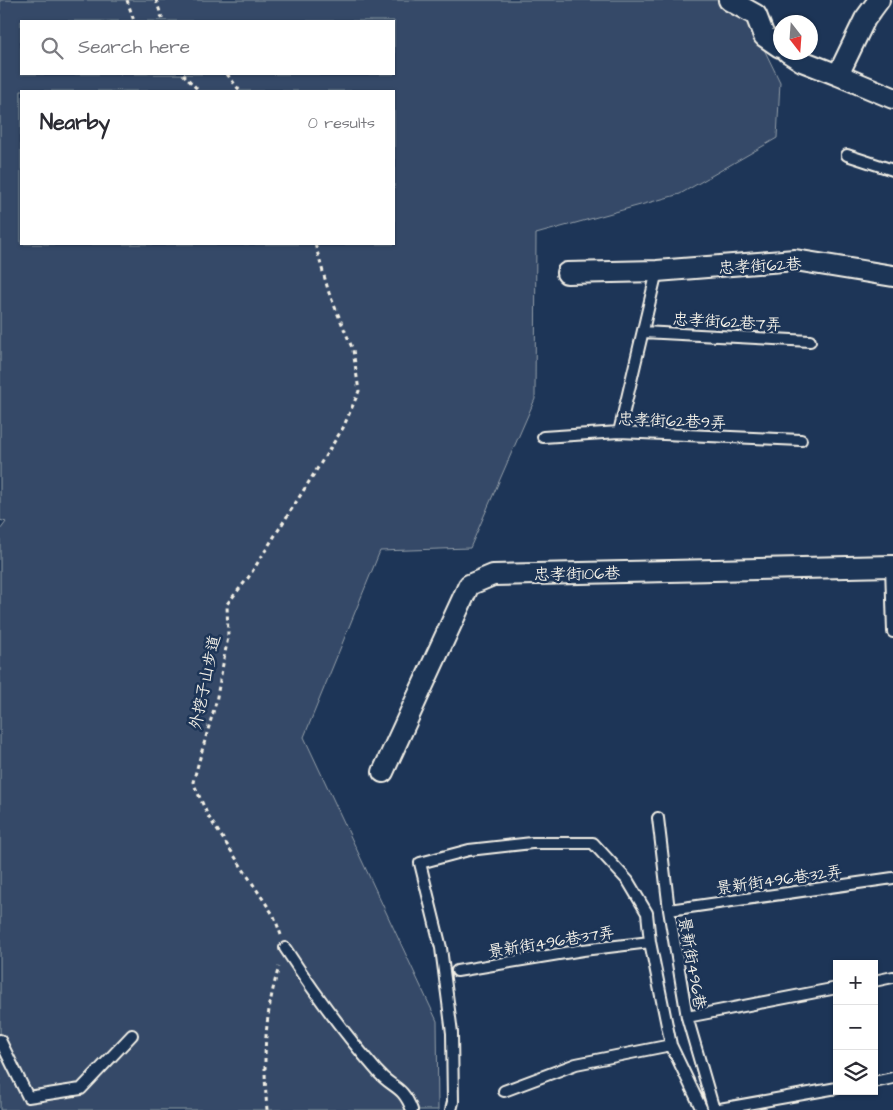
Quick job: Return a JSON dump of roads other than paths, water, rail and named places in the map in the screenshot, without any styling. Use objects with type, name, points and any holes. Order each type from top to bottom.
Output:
[{"type":"street","points":[[729,0],[756,15],[764,36],[773,42]]},
{"type":"street","points":[[838,75],[865,19],[879,0]]},
{"type":"street","points":[[800,60],[893,98]]},
{"type":"street","name":"忠孝街62巷","points":[[567,273],[657,272],[795,260],[893,276]]},
{"type":"street","name":"忠孝街106巷","points":[[383,772],[469,586],[493,575],[892,566]]},
{"type":"lane","points":[[847,155],[893,170]]},
{"type":"lane","points":[[619,432],[657,272]]},
{"type":"lane","name":"忠孝街62巷7弄","points":[[643,332],[810,341]]},
{"type":"lane","name":"忠孝街62巷9弄","points":[[543,438],[619,432],[801,440]]},
{"type":"lane","points":[[892,566],[893,632]]},
{"type":"lane","name":"景新街496巷","points":[[658,818],[669,910],[687,1017],[714,1110]]},
{"type":"lane","points":[[451,1110],[453,1102],[452,1032],[441,948],[420,863],[469,850],[532,843],[593,844],[628,881],[646,913],[671,1045],[702,1110]]},
{"type":"lane","name":"景新街496巷32弄","points":[[669,910],[893,878]]},
{"type":"lane","name":"景新街496巷37弄","points":[[457,971],[583,950],[650,942]]},
{"type":"lane","points":[[285,948],[327,1010],[378,1073],[406,1094],[412,1110]]},
{"type":"lane","points":[[878,980],[893,978]]},
{"type":"lane","points":[[687,1017],[833,989]]},
{"type":"lane","points":[[0,1040],[28,1097],[81,1090],[132,1035]]},
{"type":"lane","points":[[504,1091],[576,1064],[671,1045]]},
{"type":"lane","points":[[878,1081],[893,1078]]},
{"type":"lane","points":[[714,1110],[833,1089]]}]
